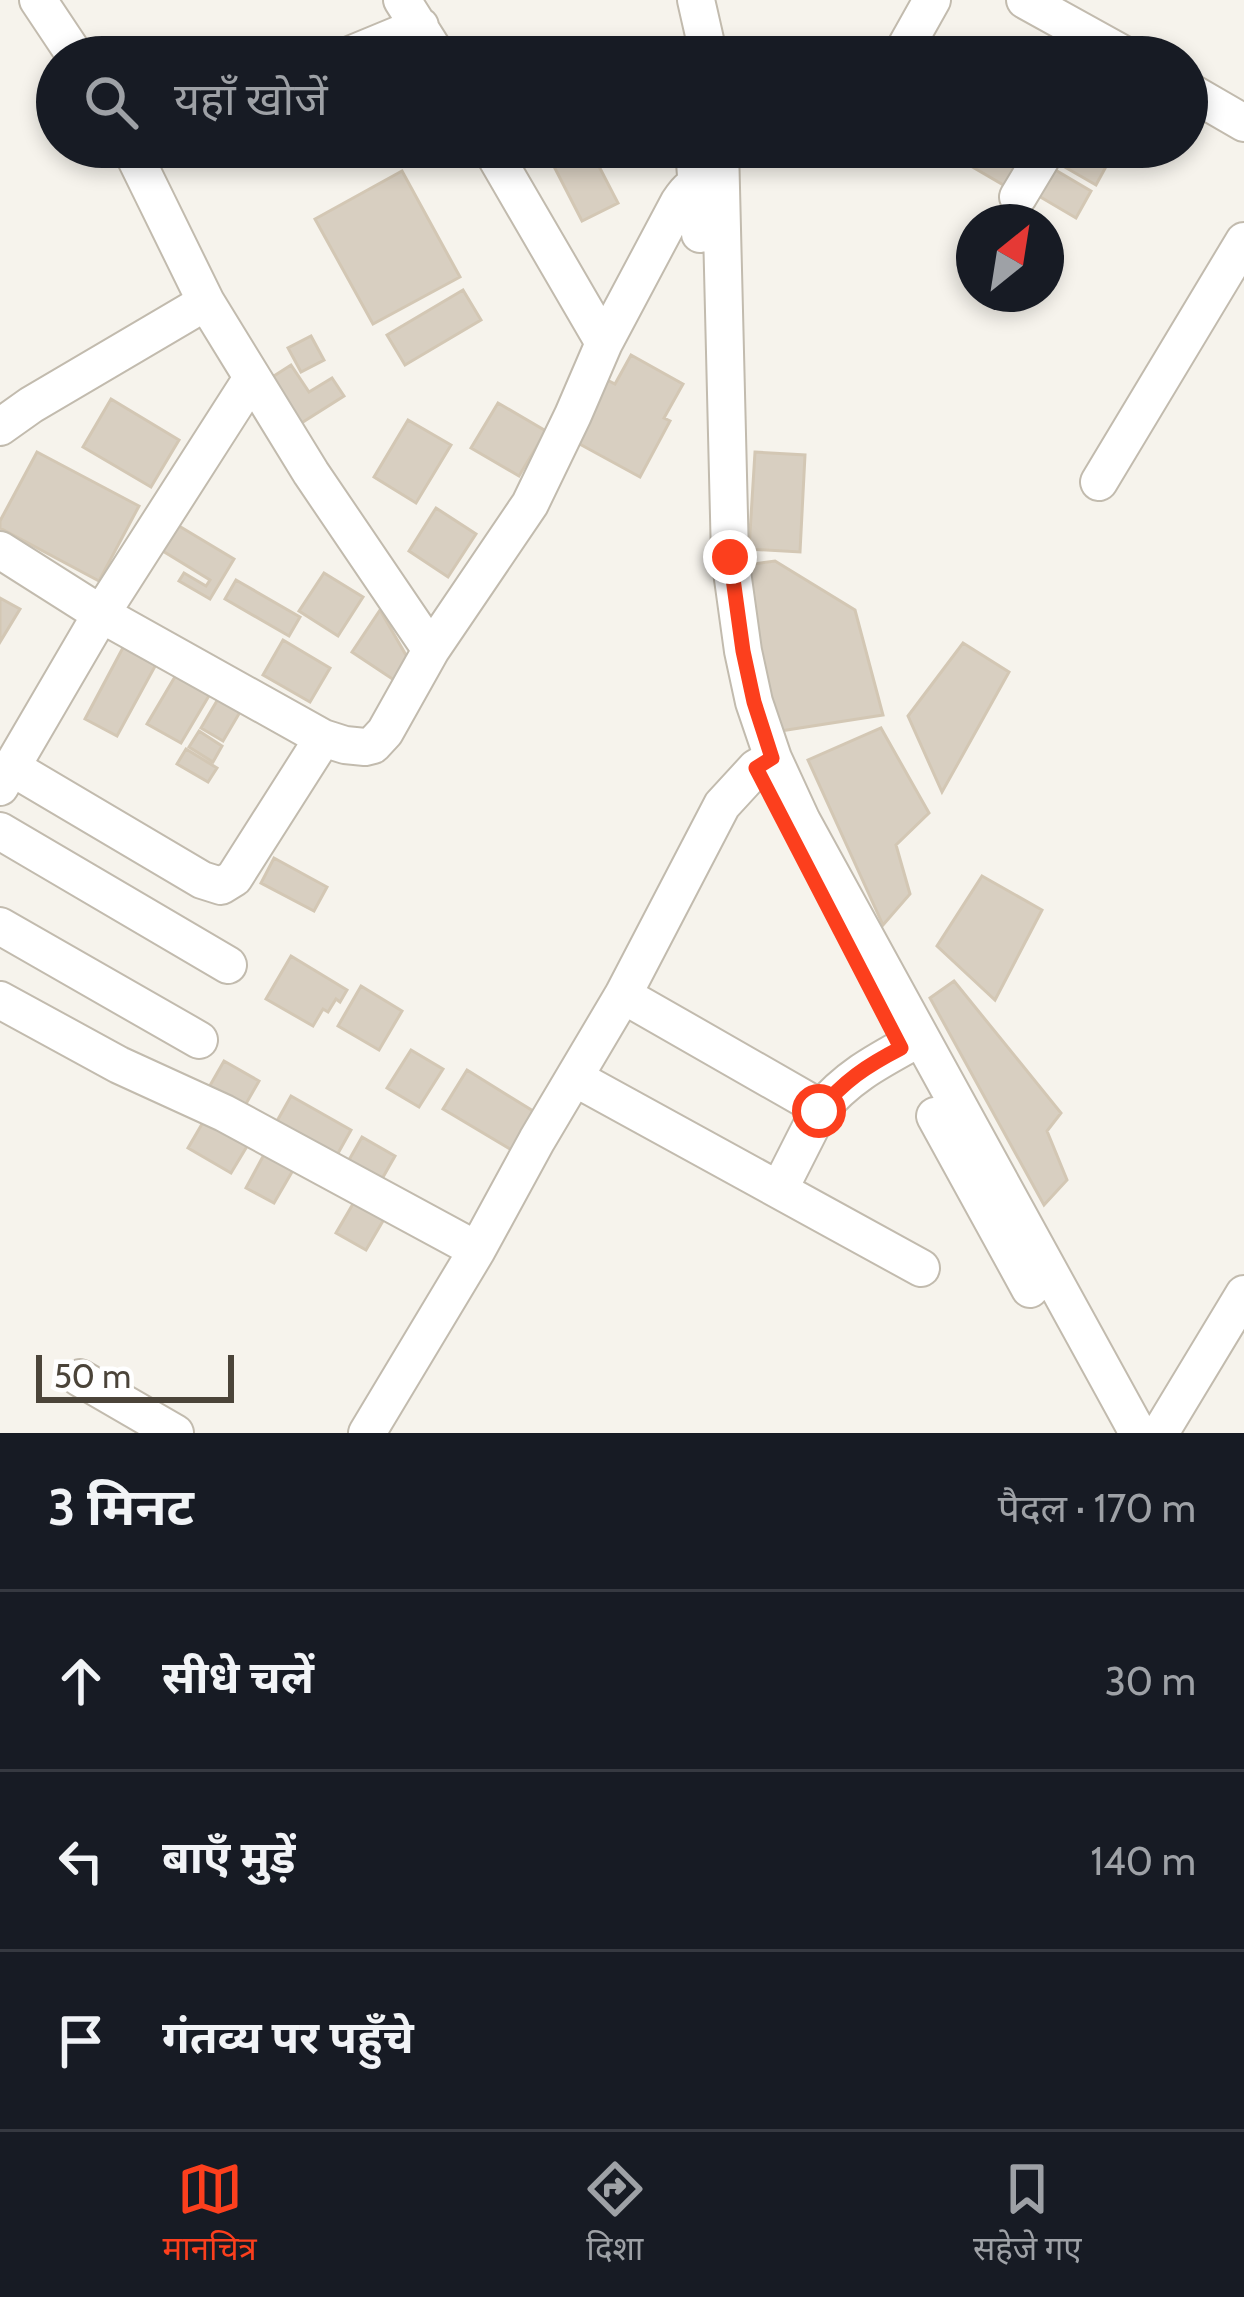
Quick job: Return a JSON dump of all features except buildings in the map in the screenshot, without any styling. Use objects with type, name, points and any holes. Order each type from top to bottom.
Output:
[{"type":"street","points":[[38,0],[62,36]]},
{"type":"street","points":[[676,0],[684,36]]},
{"type":"street","points":[[696,0],[704,36]]},
{"type":"street","points":[[912,36],[932,0]]},
{"type":"street","points":[[1025,0],[1084,36]]},
{"type":"street","points":[[1208,102],[1244,123]]},
{"type":"street","points":[[140,168],[206,302],[311,473],[431,650]]},
{"type":"street","points":[[502,168],[604,343]]},
{"type":"street","points":[[1018,196],[1035,168]]},
{"type":"street","points":[[0,550],[101,614],[323,737],[356,747],[373,745],[530,504],[604,343],[679,202],[689,188],[713,171]]},
{"type":"street","points":[[713,171],[713,575],[719,637],[732,695],[764,763],[1012,1232],[1133,1432],[1231,1343],[1244,1294]]},
{"type":"street","points":[[1099,482],[1244,242]]},
{"type":"street","points":[[0,427],[206,302]]},
{"type":"street","points":[[252,378],[101,614],[5,777],[220,886],[234,878],[323,737]]},
{"type":"street","points":[[367,1433],[623,995],[713,820],[731,793],[764,763]]},
{"type":"street","points":[[0,831],[228,965]]},
{"type":"street","points":[[0,926],[200,1040]]},
{"type":"street","points":[[623,995],[819,1111]]},
{"type":"street","points":[[0,1000],[119,1065],[224,1113],[477,1250]]},
{"type":"street","points":[[780,1188],[819,1111],[839,1087],[911,1043]]},
{"type":"street","points":[[575,1078],[921,1268]]},
{"type":"street","points":[[80,1378],[175,1433]]},
{"type":"route","points":[[730,557],[743,651],[772,758],[756,768],[901,1048],[861,1070],[819,1111]]}]
